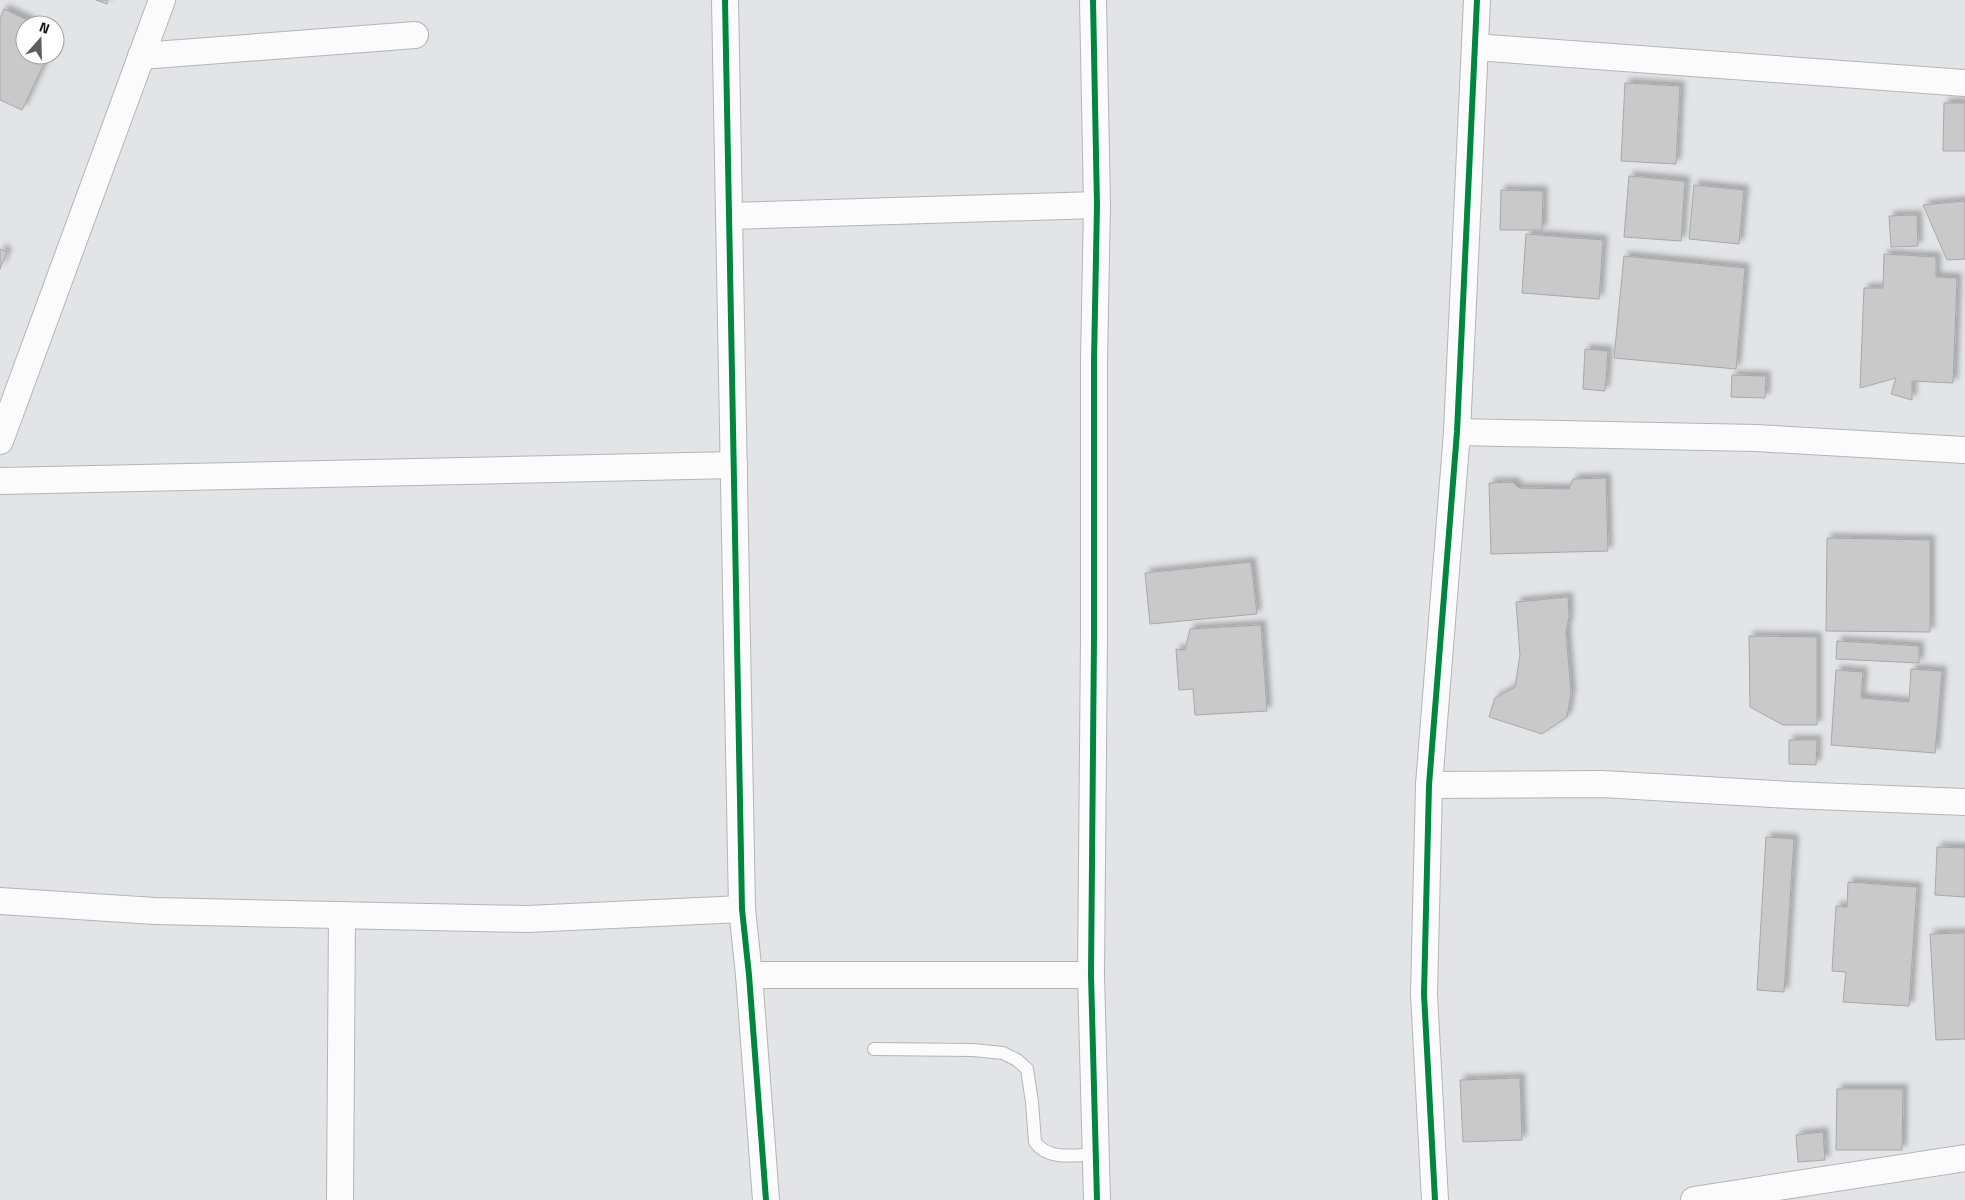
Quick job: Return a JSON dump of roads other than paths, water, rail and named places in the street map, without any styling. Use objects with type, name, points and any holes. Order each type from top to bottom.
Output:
[{"type":"street","points":[[0,441],[162,0]]},
{"type":"street","points":[[724,0],[742,909],[750,975],[766,1200]]},
{"type":"street","points":[[1094,0],[1097,205],[1094,361],[1091,974],[1096,1200]]},
{"type":"street","points":[[1435,1200],[1424,994],[1429,785],[1457,432],[1477,0]]},
{"type":"street","points":[[141,56],[416,35]]},
{"type":"street","points":[[1475,46],[1965,83]]},
{"type":"street","points":[[728,216],[1097,205]]},
{"type":"street","points":[[1457,432],[1756,438],[1965,450]]},
{"type":"street","points":[[0,481],[734,465]]},
{"type":"street","points":[[1429,785],[1602,784],[1791,796],[1965,802]]},
{"type":"street","points":[[0,901],[155,910],[527,919],[742,909]]},
{"type":"street","points":[[340,1200],[342,914]]},
{"type":"street","points":[[750,975],[1091,974]]},
{"type":"street","points":[[1694,1200],[1965,1158]]},
{"type":"lane","points":[[874,1049],[973,1050],[1003,1053],[1017,1060],[1026,1068],[1032,1102],[1035,1142],[1038,1146],[1056,1155],[1096,1154]]}]
